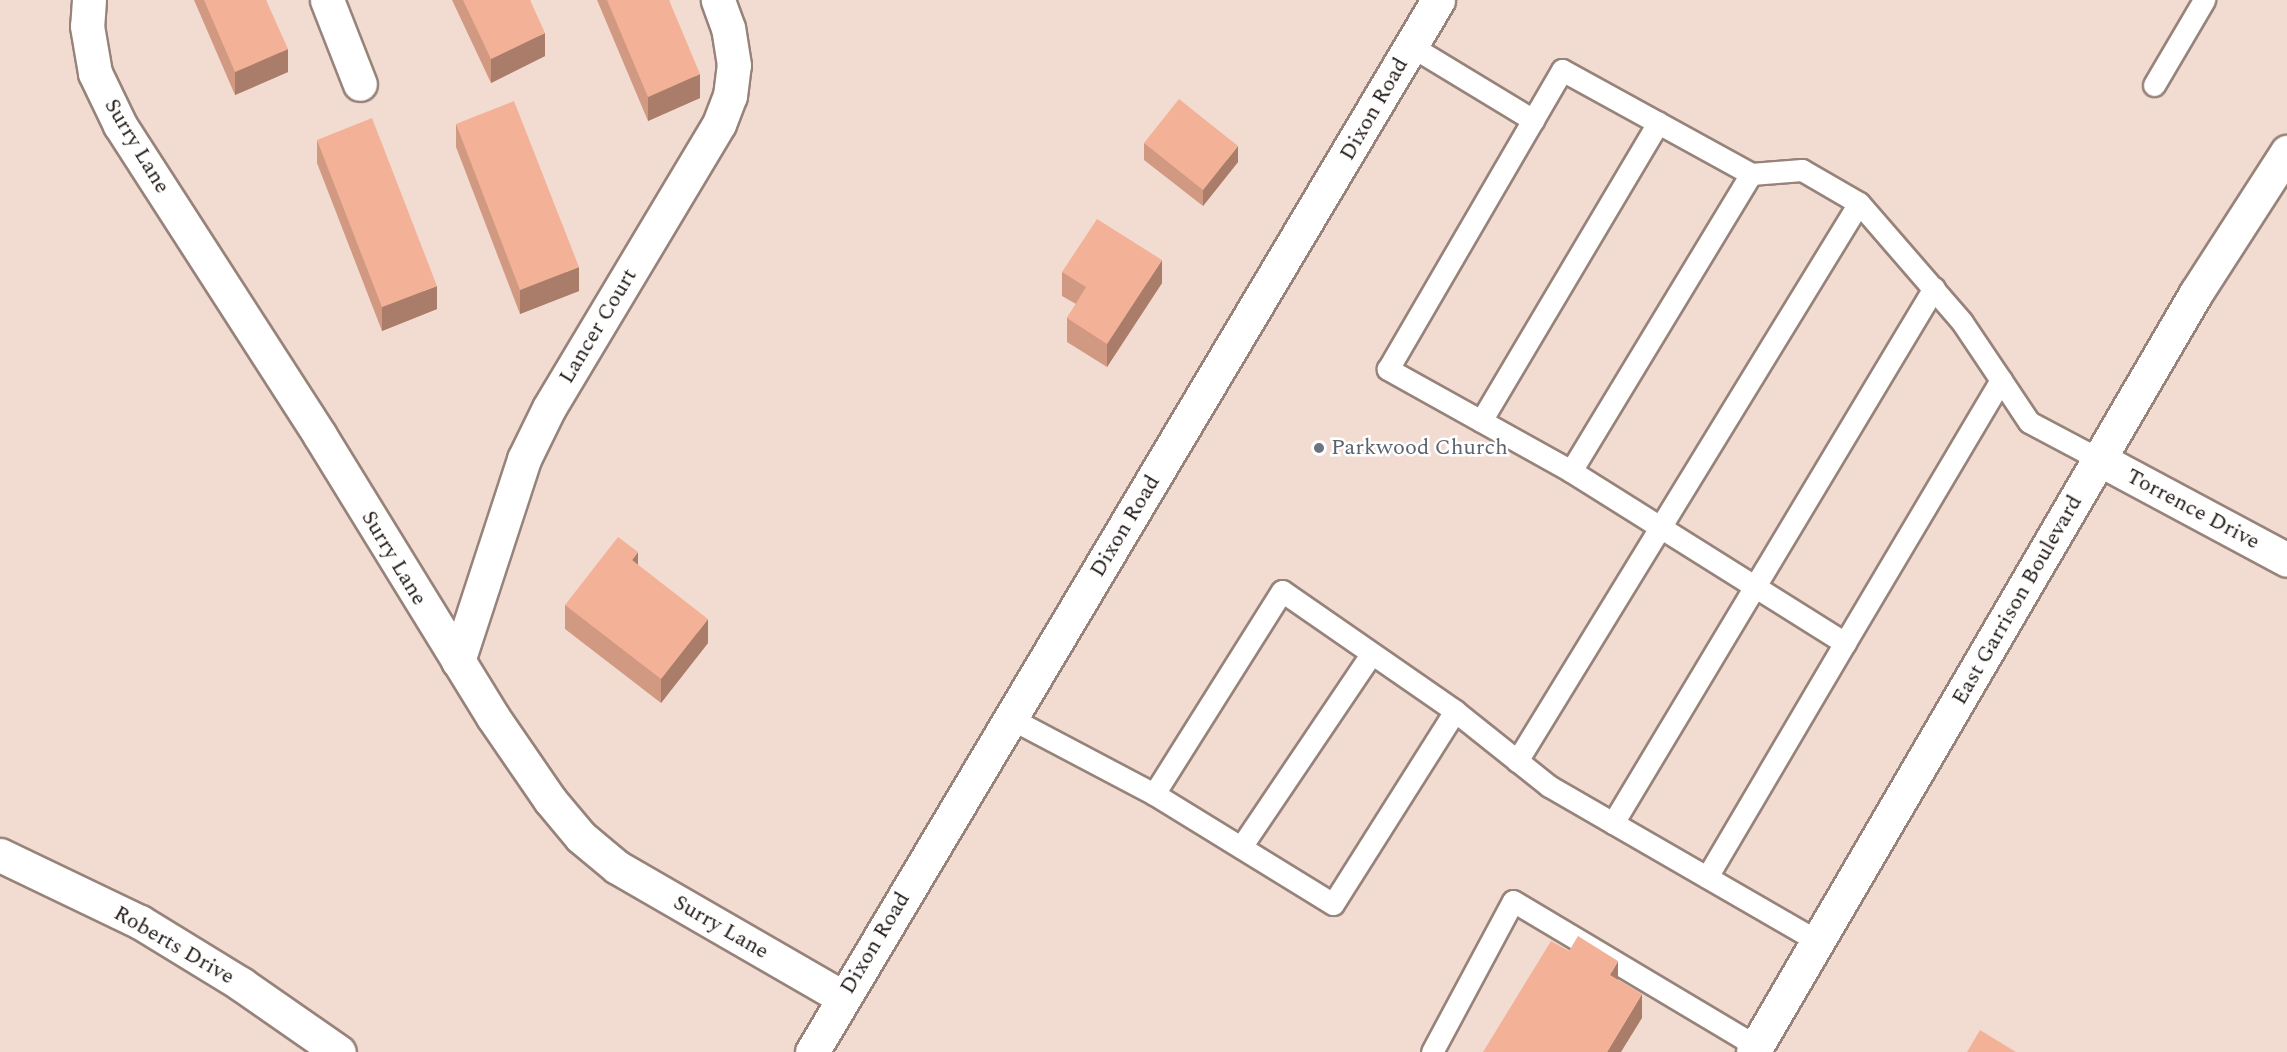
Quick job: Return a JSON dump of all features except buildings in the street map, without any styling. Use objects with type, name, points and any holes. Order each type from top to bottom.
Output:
[{"type":"street","name":"Surry Lane","points":[[89,0],[87,26],[95,73],[120,125],[309,419],[458,661],[537,782],[581,837],[617,867],[842,997]]},
{"type":"street","points":[[327,0],[360,84]]},
{"type":"street","name":"Lancer Court","points":[[458,661],[524,459],[549,408],[719,124],[730,96],[734,65],[728,28],[718,0]]},
{"type":"street","name":"Dixon Road","points":[[812,1052],[842,997],[1438,0]]},
{"type":"street","name":"East Garrison Boulevard","points":[[1754,1049],[2196,293],[2287,152]]},
{"type":"street","name":"Torrence Drive","points":[[2099,459],[2287,560]]},
{"type":"street","name":"Roberts Drive","points":[[0,855],[140,922],[241,984],[339,1052]]},
{"type":"lane","points":[[2154,85],[2204,0]]},
{"type":"lane","points":[[1411,46],[1533,120]]},
{"type":"lane","points":[[1845,643],[1571,471],[1389,369],[1562,70],[1751,174],[1802,170],[1859,203],[1962,322],[2029,422],[2099,459]]},
{"type":"lane","points":[[1480,421],[1658,123]]},
{"type":"lane","points":[[1571,471],[1751,174]]},
{"type":"lane","points":[[1517,760],[1662,528],[1859,203]]},
{"type":"lane","points":[[1613,823],[1934,288]]},
{"type":"lane","points":[[1707,877],[2001,380]]},
{"type":"lane","points":[[1154,794],[1282,591],[1455,711],[1549,786],[1818,941]]},
{"type":"lane","points":[[1241,847],[1371,654]]},
{"type":"lane","points":[[1010,718],[1154,794],[1333,904],[1455,711]]},
{"type":"lane","points":[[1432,1052],[1513,902],[1754,1049]]},
{"type":"place","name":"Parkwood Church","points":[[1319,448]]}]
